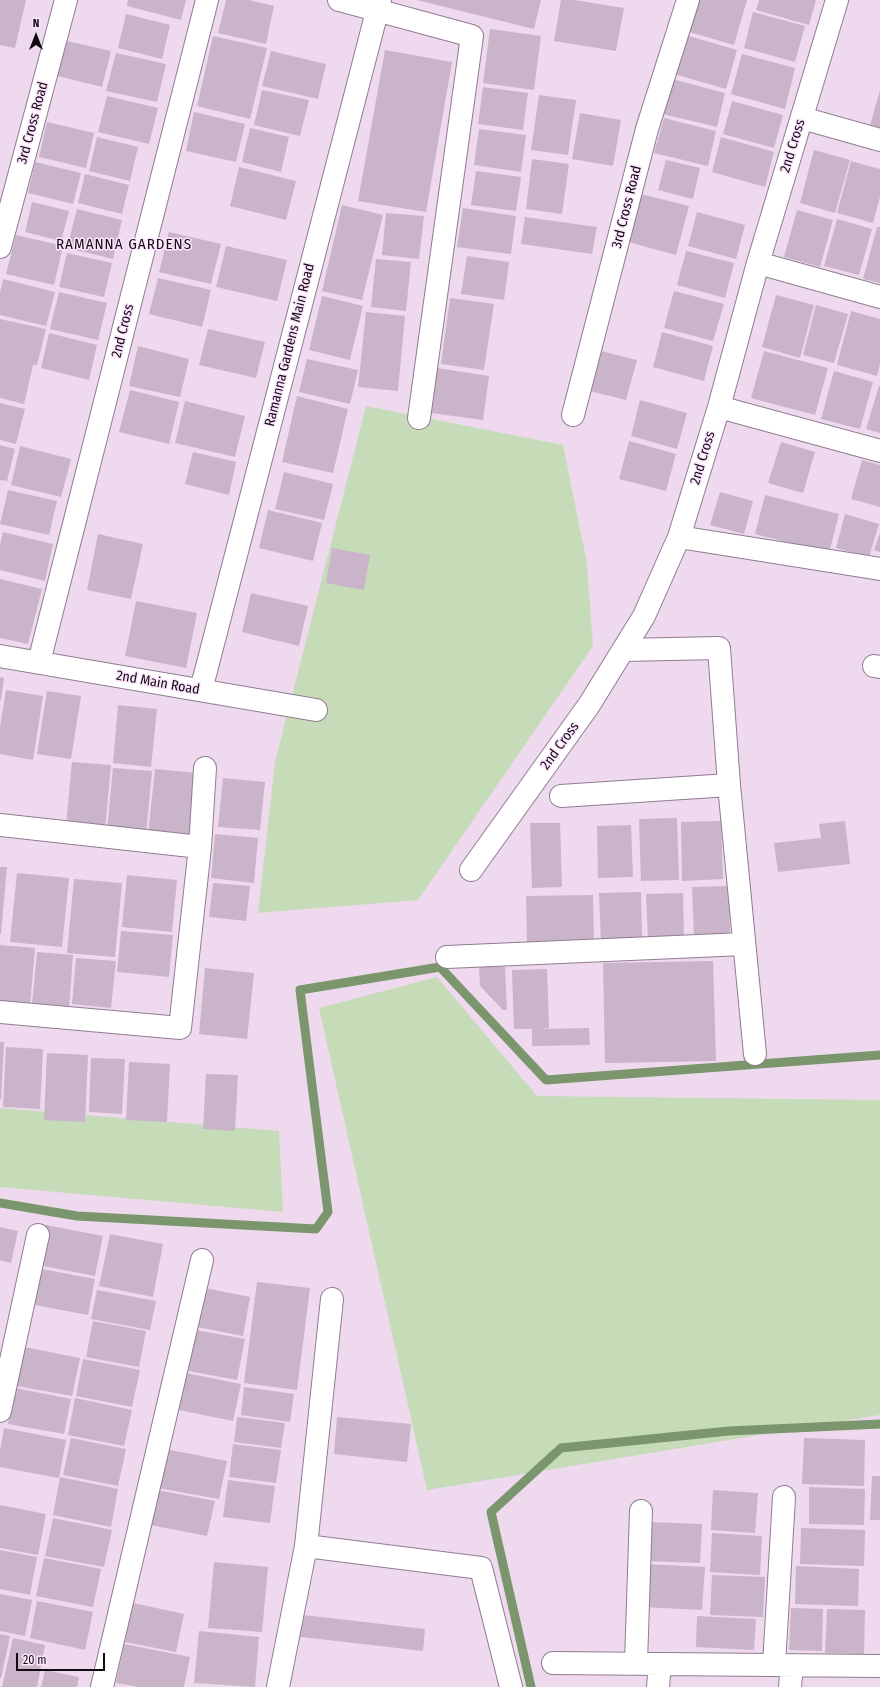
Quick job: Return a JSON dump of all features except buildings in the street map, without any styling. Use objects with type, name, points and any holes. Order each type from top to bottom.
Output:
[{"type":"street","name":"3rd Cross Road","points":[[0,247],[66,0]]},
{"type":"street","name":"2nd Cross","points":[[39,662],[207,0]]},
{"type":"street","points":[[339,0],[378,5],[472,36],[419,418]]},
{"type":"street","name":"3rd Cross Road","points":[[573,415],[647,130],[688,0]]},
{"type":"street","name":"2nd Cross","points":[[471,870],[589,705],[644,616],[679,537],[719,407],[758,264],[837,0]]},
{"type":"street","name":"Ramanna Gardens Main Road","points":[[200,690],[378,5]]},
{"type":"street","points":[[802,118],[880,140]]},
{"type":"street","points":[[758,264],[880,297]]},
{"type":"street","points":[[719,407],[880,451]]},
{"type":"street","points":[[679,537],[880,569]]},
{"type":"street","points":[[623,650],[719,648],[729,785],[755,1054]]},
{"type":"street","name":"2nd Main Road","points":[[0,656],[316,710]]},
{"type":"street","points":[[0,1012],[180,1028],[200,847],[205,768]]},
{"type":"street","points":[[561,796],[729,785]]},
{"type":"street","points":[[0,826],[200,847]]},
{"type":"street","points":[[447,957],[744,944]]},
{"type":"street","points":[[0,1411],[38,1235]]},
{"type":"street","points":[[102,1687],[202,1260]]},
{"type":"street","points":[[278,1687],[306,1546],[332,1299]]},
{"type":"street","points":[[784,1498],[783,1665],[790,1687]]},
{"type":"street","points":[[636,1663],[641,1511]]},
{"type":"street","points":[[306,1546],[481,1568],[511,1687]]},
{"type":"street","points":[[553,1663],[880,1666]]},
{"type":"street","points":[[658,1687],[660,1664]]},
{"type":"green space","points":[[366,406],[563,445],[587,563],[593,646],[418,900],[258,913],[275,762]]},
{"type":"green space","points":[[437,977],[537,1096],[880,1100],[880,1415],[427,1490],[319,1008]]},
{"type":"green space","points":[[0,1108],[279,1131],[283,1212],[0,1187]]},
{"type":"waterway","points":[[0,1203],[77,1216],[316,1229],[328,1212],[300,990],[440,967],[546,1080],[880,1055]]},
{"type":"waterway","points":[[531,1687],[491,1512],[561,1448],[729,1431],[880,1424]]},
{"type":"district","name":"RAMANNA GARDENS","points":[[124,245]]}]
